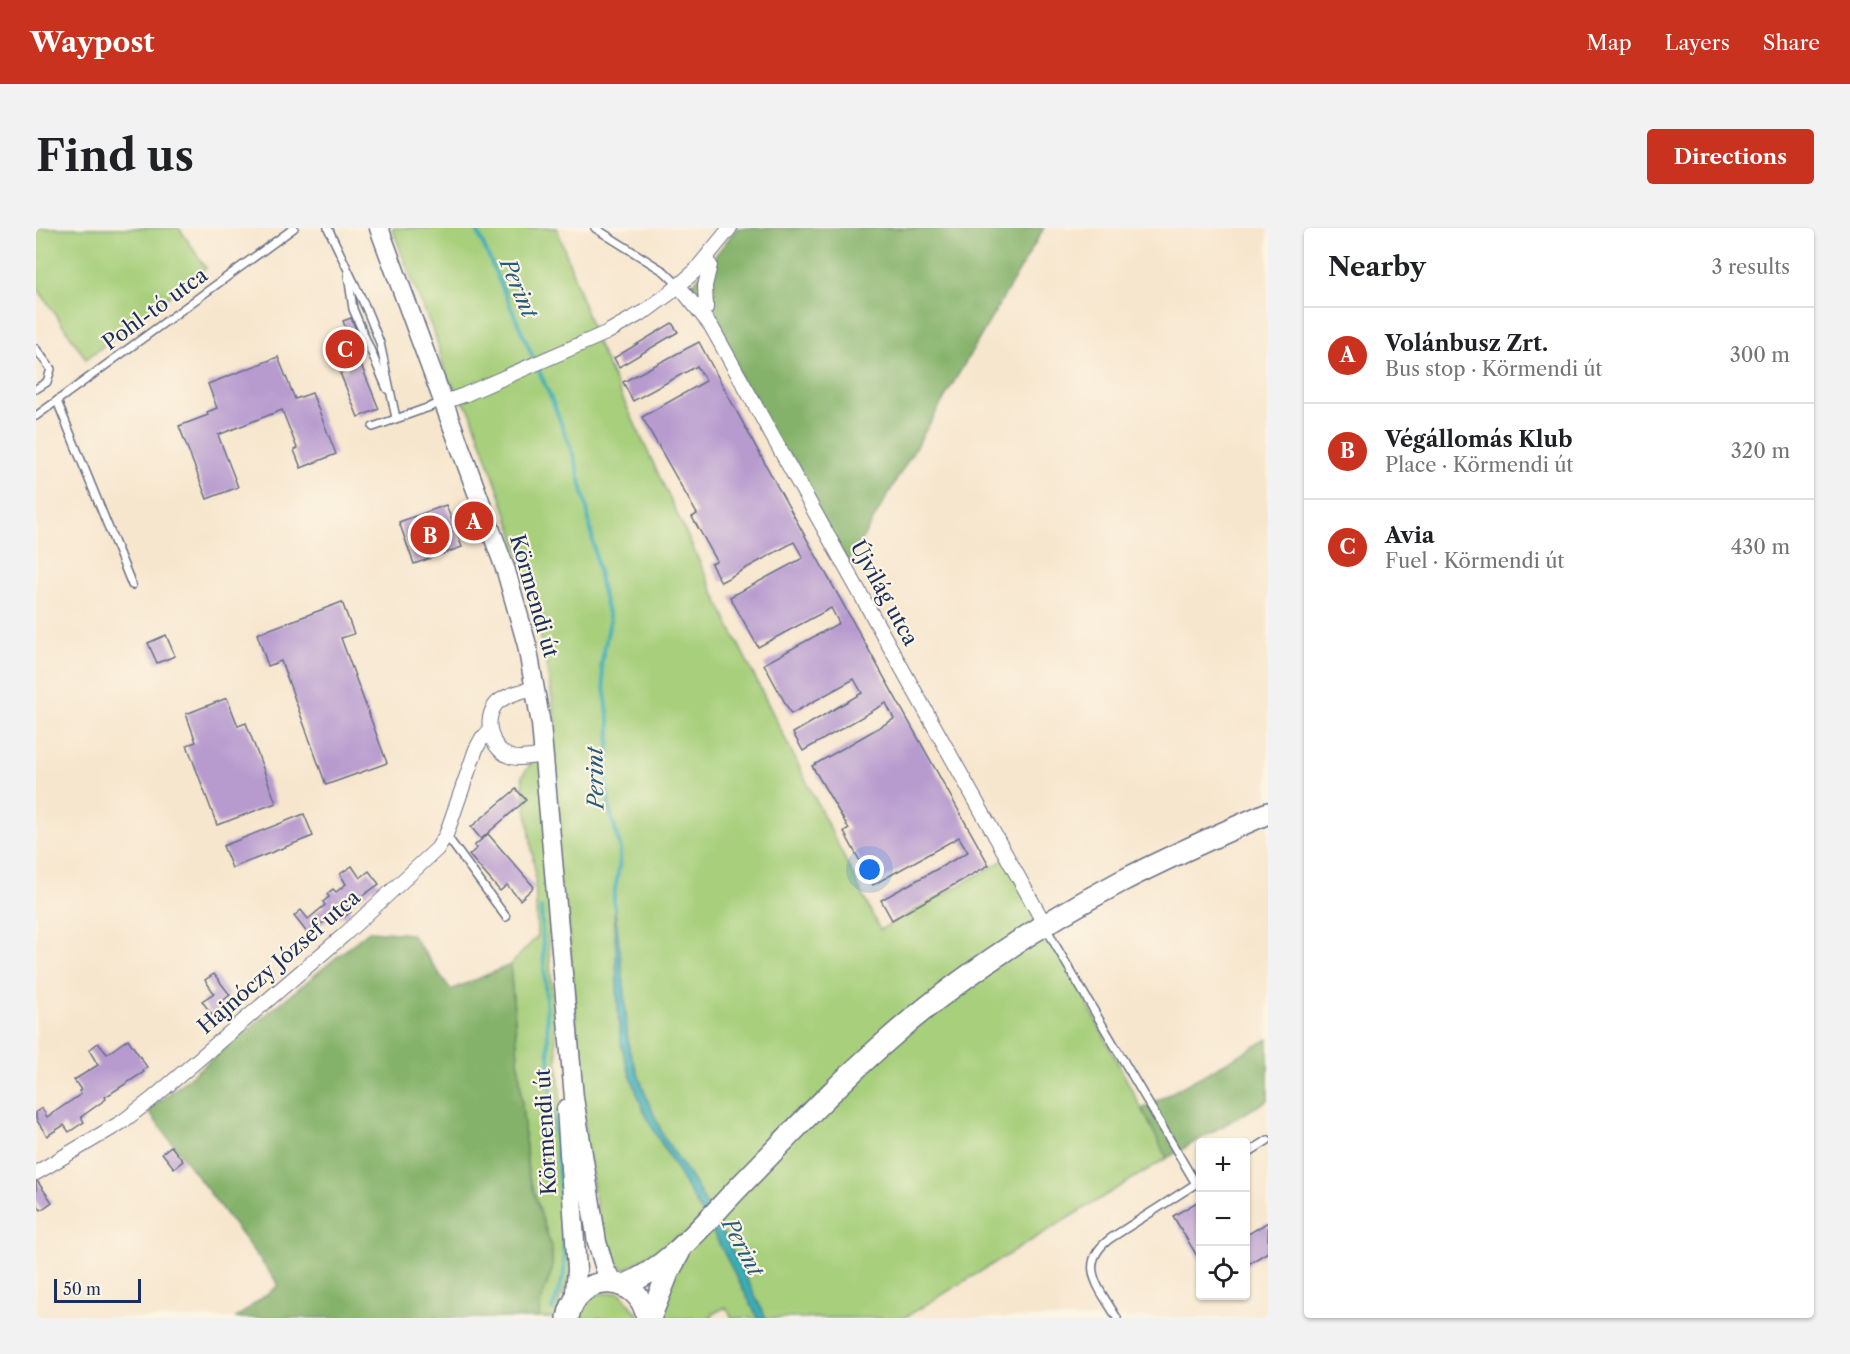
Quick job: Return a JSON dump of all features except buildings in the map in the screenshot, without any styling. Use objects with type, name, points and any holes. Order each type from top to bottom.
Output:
[{"type":"main road","points":[[620,1285],[647,1275],[686,1243],[845,1078],[904,1025],[962,981],[1016,944],[1134,875],[1268,813]]},
{"type":"main road","points":[[648,1318],[671,1267],[686,1243]]},
{"type":"main road","points":[[571,1310],[589,1287],[603,1283],[620,1285],[629,1289],[640,1299],[648,1318]]},
{"type":"street","name":"Körmendi út","points":[[379,228],[506,570],[536,687],[574,1098],[595,1232],[606,1272],[620,1285]]},
{"type":"street","points":[[444,402],[606,333],[635,317],[679,286],[708,256],[730,228]]},
{"type":"street","points":[[706,308],[705,286],[710,265]]},
{"type":"street","name":"Újvilág utca","points":[[679,286],[711,326],[1046,926]]},
{"type":"street","points":[[536,687],[513,694],[497,703],[490,719],[490,732],[504,754],[514,758],[544,754]]},
{"type":"street","name":"Hajnóczy József utca","points":[[36,1173],[122,1122],[152,1099],[344,935],[432,854],[446,835],[476,749],[482,738],[490,732]]},
{"type":"street","name":"Körmendi út","points":[[562,960],[565,1093],[577,1263],[571,1310]]},
{"type":"lane","name":"Pohl-tó utca","points":[[36,416],[294,228]]},
{"type":"lane","points":[[327,228],[366,308],[380,343],[396,418]]},
{"type":"lane","points":[[595,228],[665,272],[679,286]]},
{"type":"lane","points":[[346,267],[352,309],[394,406]]},
{"type":"lane","points":[[36,348],[51,369],[46,382],[36,389]]},
{"type":"lane","points":[[57,401],[132,585]]},
{"type":"lane","points":[[373,427],[444,402]]},
{"type":"lane","points":[[446,835],[506,917]]},
{"type":"lane","points":[[1046,926],[1062,957],[1196,1179]]},
{"type":"lane","points":[[1250,1151],[1268,1141]]},
{"type":"lane","points":[[1117,1318],[1095,1282],[1091,1264],[1094,1255],[1102,1245],[1196,1183]]},
{"type":"green space","points":[[36,228],[179,228],[206,268],[86,359],[36,286]]},
{"type":"green space","points":[[392,228],[557,228],[597,343],[729,625],[880,930],[1011,856],[1167,1158],[904,1318],[732,1318],[726,1307],[712,1314],[713,1318],[659,1318],[680,1236],[625,1269],[611,1260],[599,1222],[585,1137],[568,919],[548,935],[565,1160],[571,1276],[559,1302],[559,1318],[539,1318],[540,1303],[552,1270],[552,1250],[528,1173],[510,965],[537,937],[535,872],[522,776],[557,727],[544,652],[513,531],[471,413],[446,376],[436,338]]},
{"type":"green space","points":[[737,228],[1044,228],[848,563],[796,477],[690,288]]},
{"type":"green space","points":[[369,931],[411,934],[451,990],[510,965],[528,1173],[552,1250],[552,1270],[540,1303],[539,1318],[236,1318],[279,1285],[148,1111]]},
{"type":"green space","points":[[1268,1039],[1268,1100],[1202,1138],[1196,1138],[1196,1141],[1167,1158],[1142,1109]]},
{"type":"green space","points":[[620,1292],[641,1318],[575,1318],[589,1295]]},
{"type":"water","points":[[614,903],[625,992],[629,1049],[648,1101],[665,1139],[695,1184],[729,1244],[766,1318],[758,1318],[715,1236],[642,1107],[621,1044]]},
{"type":"waterway","name":"Perint","points":[[476,228],[554,405],[575,460],[610,621],[601,665],[610,727],[607,785],[609,807],[620,847],[614,906]]},
{"type":"waterway","points":[[541,908],[551,1093],[562,1208],[564,1257],[564,1275],[552,1310]]},
{"type":"place","name":"Avia","points":[[345,349]]},
{"type":"place","name":"Volánbusz Zrt.","points":[[474,521]]},
{"type":"place","name":"Végállomás Klub","points":[[430,535]]}]
